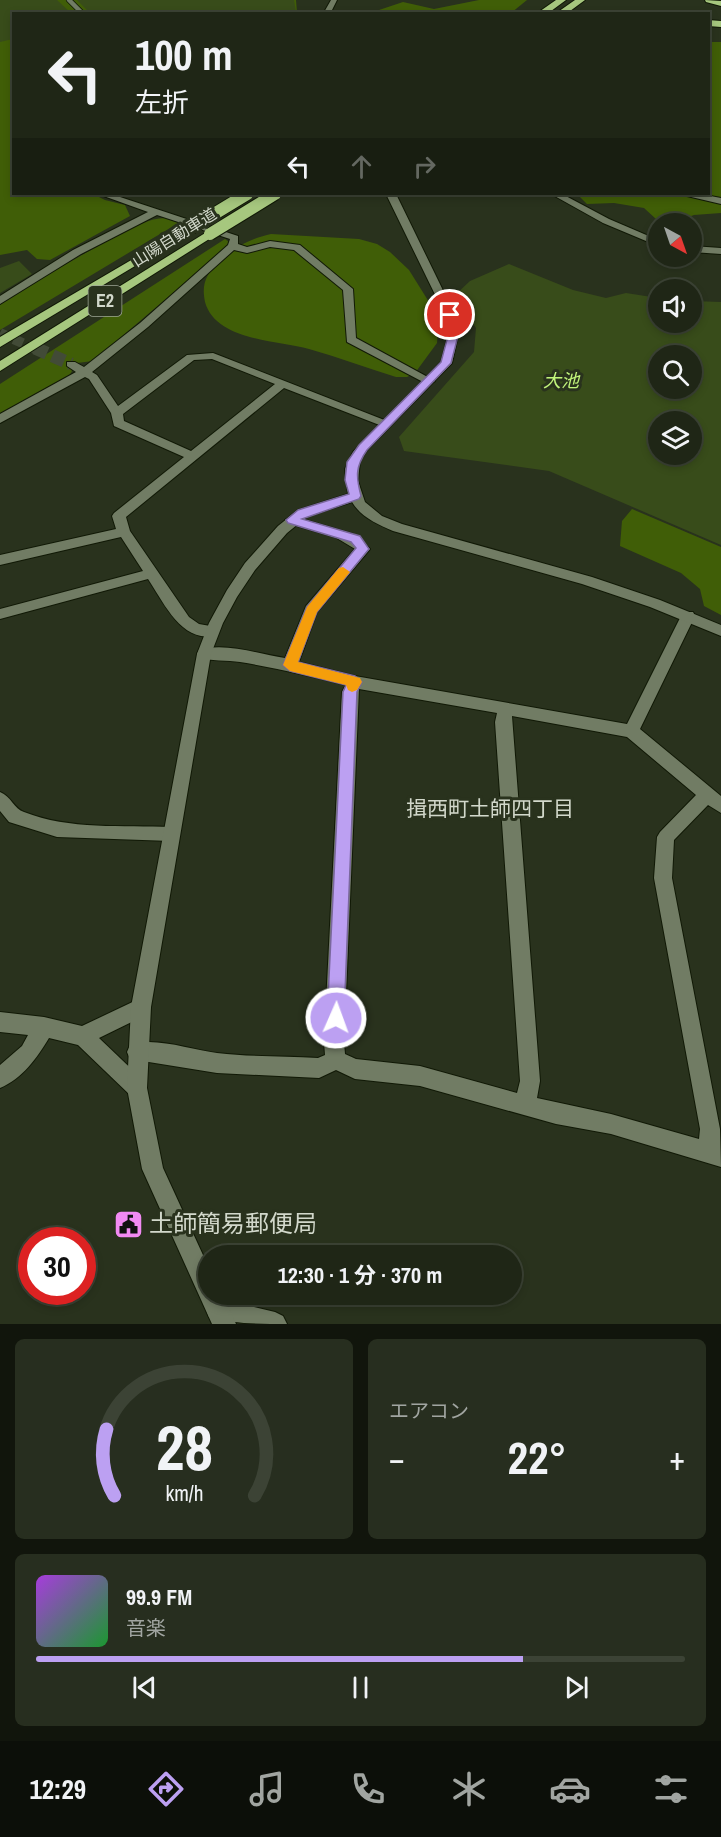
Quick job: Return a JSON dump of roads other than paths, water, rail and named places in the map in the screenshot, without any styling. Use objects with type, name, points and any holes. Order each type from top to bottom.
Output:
[{"type":"highway","points":[[536,12],[562,0]]},
{"type":"highway","points":[[562,12],[580,0]]},
{"type":"highway","points":[[709,0],[721,4]]},
{"type":"highway","points":[[536,12],[541,1]]},
{"type":"highway","name":"山陽自動車道","points":[[2,342],[245,195]]},
{"type":"highway","name":"山陽自動車道","points":[[0,367],[273,195]]},
{"type":"street","points":[[0,419],[85,372],[144,325],[232,246],[235,238],[107,195]]},
{"type":"street","points":[[391,195],[450,315],[453,336],[446,363],[363,447],[353,462],[351,480],[355,496],[361,507],[393,526],[607,586],[688,616],[721,631]]},
{"type":"street","points":[[558,195],[627,231],[648,239]]},
{"type":"street","points":[[694,195],[721,201]]},
{"type":"street","points":[[0,301],[77,252],[158,211]]},
{"type":"street","points":[[232,246],[247,250],[270,244],[297,248],[348,289],[351,340],[429,381]]},
{"type":"street","points":[[702,250],[721,251]]},
{"type":"street","points":[[117,413],[191,357],[213,356],[386,423]]},
{"type":"street","points":[[71,364],[93,377],[117,413],[118,423],[192,456]]},
{"type":"street","points":[[211,631],[196,629],[184,621],[124,532],[119,516],[283,383]]},
{"type":"street","points":[[198,1267],[153,1169],[137,1088],[137,1052],[141,1007],[204,654],[211,631],[227,598],[250,564],[292,520],[302,513],[355,496]]},
{"type":"street","points":[[290,665],[311,610],[363,549],[356,539],[292,520]]},
{"type":"street","points":[[0,560],[124,532]]},
{"type":"street","points":[[0,614],[152,573]]},
{"type":"street","points":[[631,731],[688,616]]},
{"type":"street","points":[[204,654],[219,653],[290,665],[355,682],[631,731],[714,801],[666,837],[663,878],[715,1154],[611,1124],[525,1106],[420,1076],[355,1069],[336,1060]]},
{"type":"street","points":[[336,1060],[334,1042],[350,692],[355,682]]},
{"type":"street","points":[[506,709],[503,722],[530,1081],[525,1106]]},
{"type":"street","points":[[0,799],[15,817],[57,830],[171,834]]},
{"type":"street","points":[[83,1036],[141,1007]]},
{"type":"street","points":[[0,1022],[44,1027],[83,1036],[137,1088]]},
{"type":"street","points":[[0,1078],[29,1053],[44,1027]]},
{"type":"street","points":[[137,1052],[151,1052],[217,1063],[319,1068],[336,1060]]},
{"type":"street","points":[[218,1305],[275,1324]]},
{"type":"lane","points":[[69,0],[81,12]]},
{"type":"water","points":[[0,0],[57,0],[70,12],[12,12],[12,39],[0,42]]},
{"type":"water","points":[[77,0],[294,0],[296,12],[89,12]]},
{"type":"water","points":[[19,261],[32,274],[0,293],[0,268]]},
{"type":"water","name":"大池","points":[[509,264],[573,290],[606,298],[626,293],[648,296],[648,333],[702,333],[702,301],[721,302],[721,545],[549,471],[404,451],[399,437],[474,352],[476,328],[454,296],[470,281]]},
{"type":"tunnel","points":[[0,333],[38,350]]},
{"type":"tunnel","points":[[35,348],[71,364]]},
{"type":"place","name":"土師簡易郵便局","points":[[128,1224]]},
{"type":"district","name":"揖西町土師四丁目","points":[[490,809]]}]
